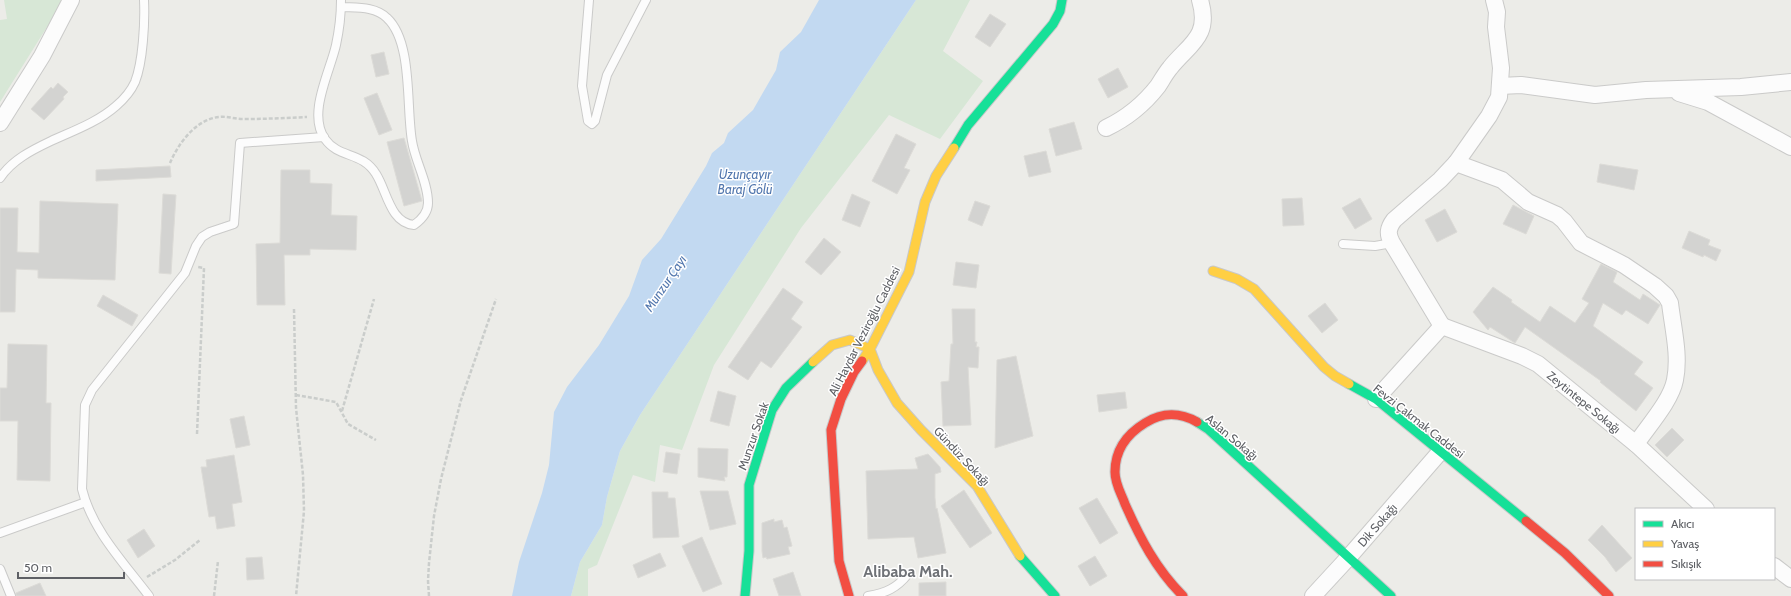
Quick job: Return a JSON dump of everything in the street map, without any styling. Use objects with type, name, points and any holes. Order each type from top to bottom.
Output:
[{"type":"street","points":[[0,123],[42,56],[71,0]]},
{"type":"street","name":"Ali Haydar Veziroğlu Caddesi","points":[[849,596],[839,561],[831,430],[841,399],[854,372],[870,349],[909,272],[925,202],[936,176],[968,125],[1053,24],[1060,11],[1062,0]]},
{"type":"street","points":[[1106,128],[1132,113],[1146,100],[1159,85],[1171,67],[1194,42],[1203,21],[1200,0]]},
{"type":"street","points":[[1376,399],[1442,326],[1392,244],[1388,236],[1389,227],[1394,220],[1440,180],[1456,163],[1489,116],[1499,97],[1501,68],[1494,0]]},
{"type":"street","points":[[1500,86],[1521,85],[1595,95],[1646,90],[1741,87],[1791,82]]},
{"type":"street","points":[[1670,90],[1708,102],[1791,147]]},
{"type":"street","points":[[1456,163],[1502,180],[1528,202],[1557,215],[1564,221],[1581,243],[1624,265],[1655,286],[1666,296],[1670,303],[1677,355],[1674,381],[1668,397],[1636,444]]},
{"type":"street","name":"Fevzi Çakmak Caddesi","points":[[1213,270],[1242,282],[1254,289],[1324,367],[1335,376],[1376,399],[1565,552],[1609,596]]},
{"type":"street","name":"Zeytintepe Sokağı","points":[[1442,326],[1522,356],[1538,364],[1636,444],[1705,508]]},
{"type":"street","name":"Munzur Sokak","points":[[745,596],[749,551],[750,485],[772,410],[786,388],[832,345],[850,340],[870,349]]},
{"type":"street","name":"Gündüz Sokağı","points":[[870,349],[878,370],[897,403],[921,430],[977,486],[1024,562],[1055,596]]},
{"type":"street","name":"Aslan Sokağı","points":[[1183,596],[1152,561],[1132,520],[1116,481],[1116,460],[1124,441],[1140,426],[1159,416],[1173,414],[1191,419],[1208,430],[1391,596]]},
{"type":"street","name":"Dik Sokağı","points":[[1314,596],[1440,452]]},
{"type":"street","points":[[1775,567],[1791,579]]},
{"type":"lane","points":[[0,178],[6,170],[30,151],[96,120],[115,107],[127,94],[135,82],[142,49],[144,0]]},
{"type":"lane","points":[[589,0],[582,86],[588,120],[592,124],[595,122],[607,75],[646,0]]},
{"type":"lane","points":[[341,3],[380,12],[388,18],[393,25],[405,55],[412,142],[426,189],[428,203],[421,220],[414,225],[406,224],[393,211],[377,175],[371,166],[364,160],[330,146],[324,138],[319,117],[319,104],[335,46],[341,3]]},
{"type":"lane","points":[[149,596],[111,547],[95,521],[86,502],[82,489],[85,405],[92,390],[186,273],[196,246],[202,237],[210,232],[234,224],[240,143],[324,138]]},
{"type":"lane","points":[[1343,244],[1375,246],[1392,244]]},
{"type":"lane","points":[[0,533],[86,502]]},
{"type":"lane","points":[[0,569],[11,596]]},
{"type":"lane","points":[[868,596],[889,591],[897,587],[908,574]]},
{"type":"path","points":[[170,164],[185,138],[195,128],[210,119],[219,117],[241,119],[319,117]]},
{"type":"path","points":[[189,266],[204,268],[197,434]]},
{"type":"path","points":[[342,411],[374,298]]},
{"type":"path","points":[[429,596],[429,563],[434,516],[441,479],[461,400],[496,299]]},
{"type":"path","points":[[294,309],[296,395],[303,475],[304,511],[296,596]]},
{"type":"path","points":[[296,395],[336,402],[348,424],[376,440]]},
{"type":"path","points":[[138,583],[175,560],[200,540]]},
{"type":"path","points":[[214,596],[218,561]]},
{"type":"green space","points":[[4,0],[61,0],[57,11],[0,102],[0,20],[7,19]]},
{"type":"green space","points":[[916,0],[970,0],[943,51],[983,81],[940,139],[889,115],[801,228],[714,365],[682,450],[660,445],[655,482],[633,475],[597,565],[588,569],[588,596],[571,596],[580,562],[602,525],[607,497],[620,451],[640,415]]},
{"type":"water","name":"Uzunçayır Baraj Gölü","points":[[819,0],[916,0],[640,415],[620,451],[607,497],[602,525],[580,562],[571,596],[512,596],[519,562],[542,493],[549,465],[554,412],[567,387],[599,345],[629,296],[642,260],[661,239],[706,166],[712,153],[724,143],[728,133],[753,110],[776,70],[780,52],[801,32]]},
{"type":"building","points":[[990,14],[1006,24],[990,47],[975,37]]},
{"type":"building","points":[[384,52],[389,74],[376,77],[371,55]]},
{"type":"building","points":[[1118,68],[1128,87],[1108,98],[1098,79]]},
{"type":"building","points":[[58,83],[68,92],[63,97],[64,99],[44,120],[31,109],[51,87],[53,89]]},
{"type":"building","points":[[377,93],[392,130],[379,135],[364,98]]},
{"type":"building","points":[[1074,122],[1082,149],[1056,156],[1049,129]]},
{"type":"building","points":[[896,134],[916,144],[904,168],[910,170],[897,194],[872,181]]},
{"type":"building","points":[[404,138],[422,201],[404,206],[387,142]]},
{"type":"building","points":[[1046,151],[1051,172],[1029,177],[1024,156]]},
{"type":"building","points":[[1600,164],[1638,170],[1634,190],[1597,182]]},
{"type":"building","points":[[170,166],[171,177],[96,181],[96,170]]},
{"type":"building","points":[[281,170],[310,170],[310,183],[332,184],[331,215],[357,216],[356,250],[310,249],[310,255],[284,255],[285,305],[257,305],[256,244],[280,243]]},
{"type":"building","points":[[163,194],[176,195],[171,274],[159,273]]},
{"type":"building","points":[[852,194],[870,202],[860,227],[842,220]]},
{"type":"building","points":[[1302,198],[1304,225],[1283,226],[1282,199]]},
{"type":"building","points":[[1360,198],[1372,219],[1355,229],[1342,208]]},
{"type":"building","points":[[40,201],[118,204],[115,280],[38,278],[38,270],[16,269],[15,312],[0,312],[0,208],[18,208],[17,252],[39,253]]},
{"type":"building","points":[[975,201],[990,206],[982,226],[968,220]]},
{"type":"building","points":[[1513,205],[1534,216],[1526,234],[1503,224]]},
{"type":"building","points":[[1445,209],[1457,232],[1437,242],[1425,220]]},
{"type":"building","points":[[1689,231],[1710,240],[1708,245],[1721,250],[1716,261],[1704,255],[1703,257],[1682,248]]},
{"type":"building","points":[[824,238],[841,252],[821,275],[805,262]]},
{"type":"building","points":[[956,262],[979,265],[976,288],[953,285]]},
{"type":"building","points":[[1601,264],[1617,272],[1613,282],[1640,300],[1643,294],[1660,305],[1648,324],[1626,310],[1622,315],[1603,303],[1593,326],[1643,362],[1634,374],[1653,388],[1636,411],[1600,382],[1601,381],[1525,327],[1515,343],[1490,327],[1488,330],[1473,312],[1493,287],[1512,300],[1511,302],[1540,322],[1550,306],[1575,323],[1589,303],[1582,299]]},
{"type":"building","points":[[783,288],[803,302],[791,319],[802,327],[771,368],[761,361],[748,380],[728,367]]},
{"type":"building","points":[[103,295],[138,315],[132,326],[97,306]]},
{"type":"building","points":[[1325,303],[1338,320],[1322,333],[1308,316]]},
{"type":"building","points":[[952,309],[975,309],[975,342],[977,342],[976,347],[979,347],[978,368],[968,367],[971,425],[943,426],[941,382],[949,381],[951,344],[953,344]]},
{"type":"building","points":[[8,344],[47,345],[46,403],[51,403],[50,481],[17,480],[18,421],[0,421],[0,388],[7,388]]},
{"type":"building","points":[[1016,356],[1033,436],[995,448],[997,360]]},
{"type":"building","points":[[718,391],[736,396],[729,426],[710,421]]},
{"type":"building","points":[[1125,392],[1127,408],[1099,412],[1097,395]]},
{"type":"building","points":[[244,416],[250,445],[236,448],[230,419]]},
{"type":"building","points":[[1672,428],[1684,440],[1667,457],[1655,445]]},
{"type":"building","points":[[698,448],[728,449],[727,477],[724,477],[725,481],[698,477]]},
{"type":"building","points":[[666,452],[680,454],[677,474],[663,472]]},
{"type":"building","points":[[928,454],[940,467],[941,472],[935,474],[935,498],[946,553],[918,558],[914,537],[868,539],[866,471],[918,469],[915,458]]},
{"type":"building","points":[[234,455],[242,502],[232,504],[235,526],[217,529],[215,516],[209,517],[201,467],[207,467],[206,460]]},
{"type":"building","points":[[964,490],[992,533],[970,548],[941,506]]},
{"type":"building","points":[[700,491],[728,491],[736,524],[710,530]]},
{"type":"building","points":[[652,492],[668,492],[668,498],[675,498],[679,537],[653,538]]},
{"type":"building","points":[[1097,498],[1118,533],[1100,544],[1079,508]]},
{"type":"building","points":[[774,519],[774,522],[782,520],[784,528],[787,527],[792,546],[788,547],[790,554],[767,559],[766,557],[763,558],[762,551],[762,523]]},
{"type":"building","points":[[1602,525],[1632,558],[1616,572],[1605,557],[1588,540]]},
{"type":"building","points":[[144,529],[155,546],[138,558],[127,540]]},
{"type":"building","points":[[702,537],[722,584],[703,592],[682,546]]},
{"type":"building","points":[[660,553],[666,566],[638,578],[633,565]]},
{"type":"building","points":[[1095,556],[1107,576],[1090,586],[1078,566]]},
{"type":"building","points":[[262,557],[264,579],[247,580],[246,558]]},
{"type":"building","points":[[793,572],[801,596],[779,596],[773,579]]},
{"type":"building","points":[[946,582],[946,596],[919,596],[919,583]]},
{"type":"building","points":[[40,583],[46,596],[16,596],[16,593]]},
{"type":"traffic: fast","points":[[954,148],[968,125],[1053,24],[1060,11],[1062,0]]},
{"type":"traffic: fast","points":[[745,596],[749,551],[749,485],[772,410],[786,388],[813,362]]},
{"type":"traffic: fast","points":[[1349,384],[1376,399],[1526,521]]},
{"type":"traffic: fast","points":[[1197,422],[1208,429],[1391,596]]},
{"type":"traffic: fast","points":[[1020,556],[1055,596]]},
{"type":"traffic: slow","points":[[862,361],[870,349],[909,272],[925,202],[936,176],[954,148]]},
{"type":"traffic: slow","points":[[1213,271],[1237,279],[1254,289],[1324,367],[1335,376],[1349,384]]},
{"type":"traffic: slow","points":[[813,362],[832,345],[850,340],[870,349]]},
{"type":"traffic: slow","points":[[870,349],[878,370],[897,403],[921,430],[977,486],[1020,556]]},
{"type":"traffic: jam","points":[[849,596],[839,561],[831,430],[841,399],[854,372],[862,361]]},
{"type":"traffic: jam","points":[[1183,596],[1173,586],[1150,553],[1125,504],[1117,484],[1115,472],[1117,457],[1123,443],[1133,432],[1145,423],[1165,415],[1184,416],[1197,422]]},
{"type":"traffic: jam","points":[[1526,521],[1565,553],[1609,596]]},
{"type":"district","name":"Alibaba Mah.","points":[[908,571]]},
{"type":"water label","name":"Munzur Çayı","points":[[665,283]]}]
